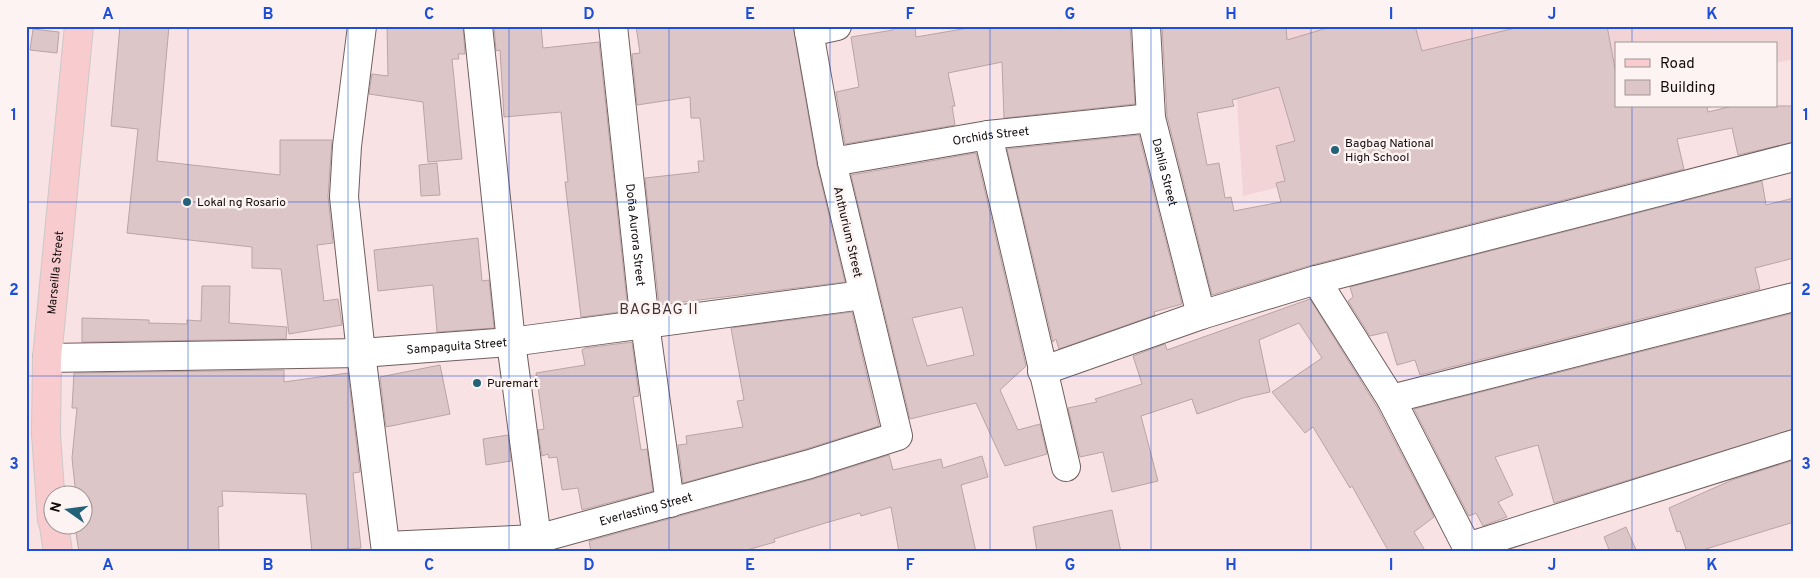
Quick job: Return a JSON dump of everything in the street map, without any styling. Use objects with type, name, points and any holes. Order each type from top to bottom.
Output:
[{"type":"main road","name":"Marseilla Street","points":[[50,486],[46,434],[47,358],[79,26]]},
{"type":"main road","points":[[56,536],[58,552]]},
{"type":"street","points":[[362,26],[347,146],[344,197],[361,353],[386,549]]},
{"type":"street","points":[[478,26],[511,342],[537,539]]},
{"type":"street","name":"Doña Aurora Street","points":[[613,26],[645,324],[670,503]]},
{"type":"street","points":[[809,29],[837,26]]},
{"type":"street","name":"Dahlia Street","points":[[1146,26],[1151,118],[1201,314]]},
{"type":"street","name":"Anthurium Street","points":[[809,29],[832,162],[898,436]]},
{"type":"street","name":"Orchids Street","points":[[832,162],[988,135],[1151,118]]},
{"type":"street","points":[[988,135],[1066,467]]},
{"type":"street","points":[[1042,371],[1201,314],[1316,280],[1794,157]]},
{"type":"street","points":[[1316,280],[1391,399],[1465,549],[1794,444]]},
{"type":"street","name":"Sampaguita Street","points":[[47,358],[361,353],[511,342],[863,295]]},
{"type":"street","points":[[1391,399],[1794,298]]},
{"type":"street","name":"Everlasting Street","points":[[386,549],[537,539],[810,464],[898,436]]},
{"type":"shaded area","name":"Bagbag National High School","points":[[1232,26],[1794,26],[1794,59],[1778,63],[1778,42],[1615,42],[1615,103],[1243,196]]},
{"type":"building","points":[[120,26],[169,26],[157,161],[280,175],[280,140],[332,140],[328,196],[333,243],[317,245],[324,301],[338,299],[342,325],[289,334],[281,269],[252,268],[252,247],[127,233],[138,129],[111,126]]},
{"type":"building","points":[[387,26],[463,26],[465,54],[458,54],[459,59],[452,59],[462,159],[428,162],[423,102],[369,94],[372,74],[388,76]]},
{"type":"building","points":[[494,26],[541,26],[543,48],[599,42],[628,311],[581,317],[565,182],[568,182],[561,112],[504,117],[500,50],[496,51]]},
{"type":"building","points":[[636,26],[793,26],[817,165],[845,282],[659,305],[645,178],[699,172],[698,161],[704,161],[700,118],[691,118],[690,97],[637,105],[632,54],[640,53]]},
{"type":"building","points":[[892,26],[915,26],[916,37],[980,26],[1130,26],[1135,104],[1004,118],[1002,62],[948,73],[955,106],[952,106],[955,125],[845,144],[836,92],[859,87],[851,37],[893,30]]},
{"type":"building","points":[[1162,26],[1286,26],[1287,40],[1334,26],[1415,26],[1422,51],[1523,26],[1607,26],[1615,69],[1615,108],[1707,108],[1708,112],[1725,108],[1778,108],[1778,106],[1794,106],[1794,142],[1738,155],[1732,128],[1677,139],[1684,169],[1312,265],[1212,295],[1167,116]],"holes":[[[1279,87],[1295,141],[1276,146],[1285,181],[1276,183],[1281,202],[1234,211],[1231,197],[1225,198],[1219,163],[1207,165],[1197,113],[1234,106],[1232,100]]]},
{"type":"building","points":[[33,29],[59,32],[57,53],[30,50]]},
{"type":"building","points":[[1139,135],[1182,304],[1154,312],[1155,315],[1059,349],[1056,339],[1053,342],[1007,149]]},
{"type":"building","points":[[976,153],[1026,366],[1000,390],[1018,430],[1040,424],[1047,454],[1005,466],[976,403],[910,419],[851,175]],"holes":[[[962,307],[974,355],[927,366],[912,318]]]},
{"type":"building","points":[[437,163],[440,195],[421,196],[419,165]]},
{"type":"building","points":[[1762,181],[1766,205],[1794,198],[1794,258],[1755,268],[1760,289],[1420,375],[1415,360],[1397,365],[1387,332],[1370,336],[1348,301],[1353,297],[1350,287]]},
{"type":"building","points":[[478,238],[482,281],[489,280],[494,328],[437,332],[433,285],[378,291],[374,250]]},
{"type":"building","points":[[202,286],[230,286],[229,323],[287,327],[286,339],[82,342],[82,318],[149,320],[149,323],[187,324],[187,320],[201,321]]},
{"type":"building","points":[[1310,299],[1377,407],[1434,517],[1414,532],[1426,552],[1389,552],[1352,486],[1350,488],[1313,427],[1305,433],[1272,392],[1322,358],[1299,323],[1259,340],[1270,392],[1243,398],[1197,414],[1192,399],[1141,416],[1158,481],[1112,492],[1103,452],[1080,457],[1068,408],[1097,402],[1095,399],[1142,384],[1133,356],[1165,344],[1167,350]]},
{"type":"building","points":[[852,312],[879,426],[806,449],[683,483],[678,445],[687,444],[686,436],[743,427],[737,401],[744,400],[731,328]]},
{"type":"building","points":[[1794,313],[1794,429],[1554,503],[1538,445],[1495,457],[1513,495],[1498,502],[1507,517],[1483,526],[1476,513],[1469,516],[1414,409]]},
{"type":"building","points":[[632,342],[639,396],[633,397],[641,450],[647,449],[653,491],[582,510],[578,488],[562,490],[557,457],[549,458],[548,454],[542,456],[538,430],[544,429],[536,373],[585,365],[582,350],[585,348]]},
{"type":"building","points":[[440,365],[450,414],[386,427],[380,377]]},
{"type":"building","points":[[284,370],[284,382],[348,373],[360,472],[353,473],[361,548],[312,552],[306,494],[222,491],[223,506],[218,507],[219,550],[79,552],[77,536],[92,536],[92,486],[75,486],[72,458],[77,408],[72,408],[74,373]]},
{"type":"building","points":[[508,435],[511,461],[486,465],[483,439]]},
{"type":"building","points":[[889,455],[893,470],[941,459],[943,468],[982,456],[988,477],[961,485],[976,552],[899,552],[891,507],[861,516],[860,513],[822,524],[774,539],[775,542],[740,552],[591,552],[589,541],[814,479]]},
{"type":"building","points":[[1794,460],[1794,522],[1696,552],[1687,552],[1680,531],[1677,532],[1669,508],[1732,480]]},
{"type":"building","points":[[1112,510],[1121,552],[1037,552],[1033,527]]},
{"type":"building","points":[[1626,527],[1637,552],[1610,552],[1604,537]]},
{"type":"place","name":"Bagbag National High School","points":[[1335,150]]},
{"type":"place","name":"Lokal ng Rosario","points":[[187,202]]},
{"type":"place","name":"Puremart","points":[[477,383]]},
{"type":"district","name":"BAGBAG II","points":[[659,309]]}]
